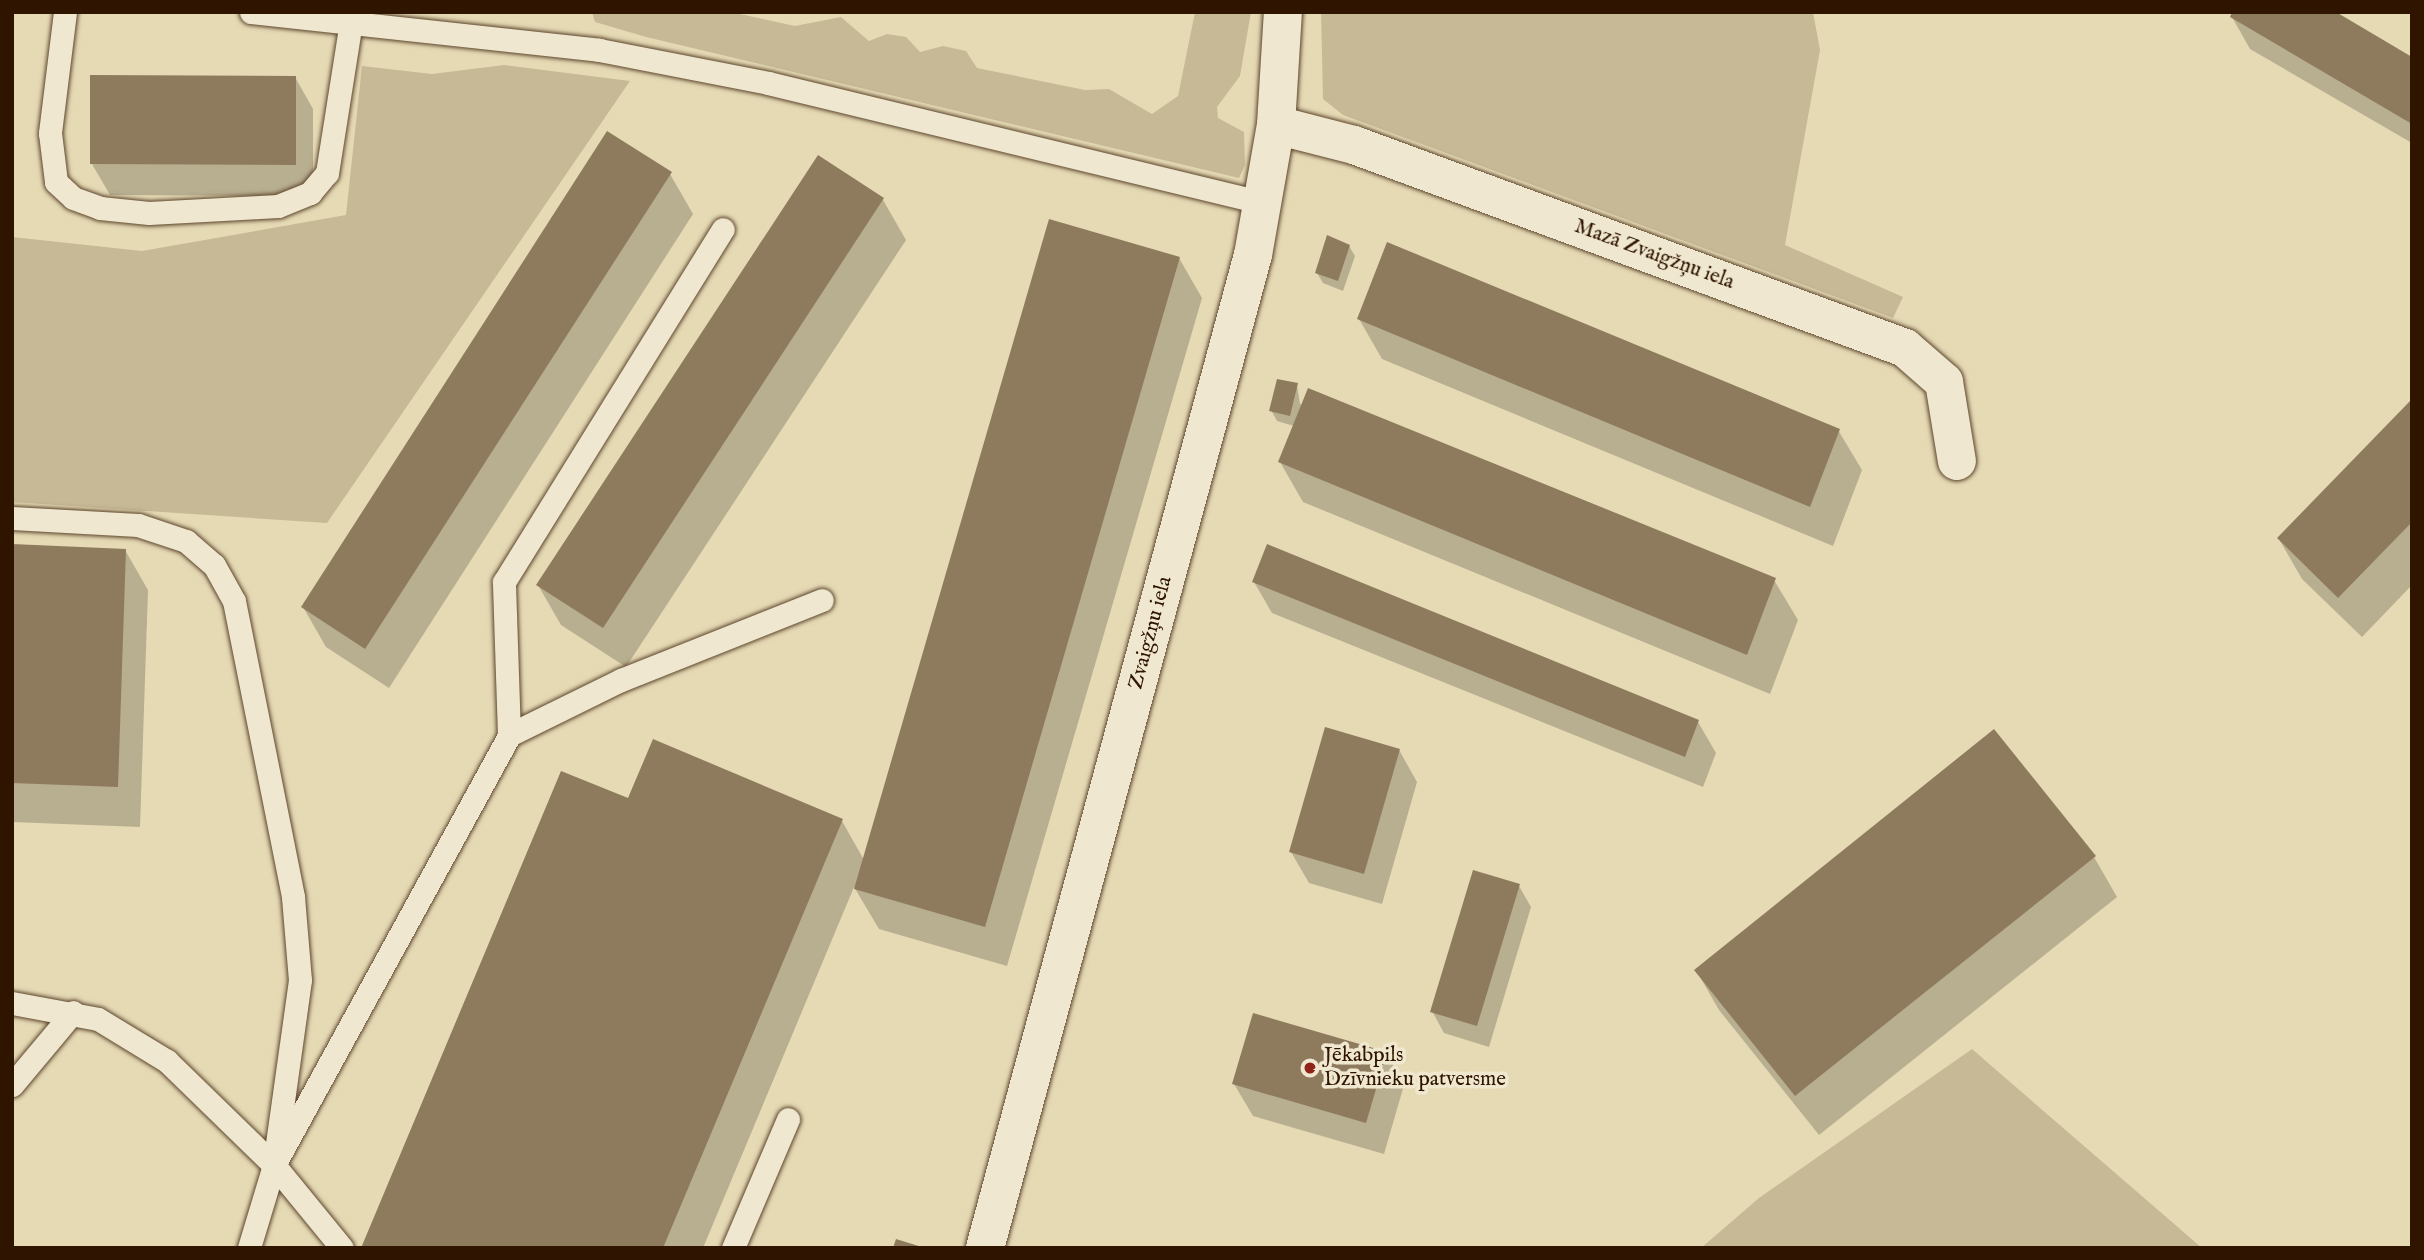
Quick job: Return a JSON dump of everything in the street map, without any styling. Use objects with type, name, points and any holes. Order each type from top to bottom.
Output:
[{"type":"street","name":"Zvaigžņu iela","points":[[985,1248],[1264,203],[1276,125],[1283,12]]},
{"type":"street","name":"Mazā Zvaigžņu iela","points":[[1276,125],[1354,145],[1905,348],[1944,383],[1957,461]]},
{"type":"lane","points":[[65,12],[50,133],[57,182],[73,198],[100,208],[149,213],[278,205],[310,193],[327,173],[351,21]]},
{"type":"lane","points":[[251,12],[599,50],[768,83],[1264,203]]},
{"type":"lane","points":[[274,1165],[509,735],[504,582],[723,229]]},
{"type":"lane","points":[[12,518],[138,526],[186,541],[214,565],[234,601],[293,897],[300,981],[274,1165],[249,1248]]},
{"type":"lane","points":[[509,735],[621,680],[822,600]]},
{"type":"lane","points":[[12,1003],[73,1012],[98,1019],[167,1061],[274,1165],[342,1248]]},
{"type":"lane","points":[[12,1085],[73,1012]]},
{"type":"lane","points":[[733,1248],[788,1119]]},
{"type":"shaded area","points":[[592,12],[731,12],[795,26],[841,17],[869,41],[887,34],[906,37],[920,52],[943,46],[966,51],[977,68],[1085,90],[1109,89],[1152,114],[1178,96],[1195,12],[1251,12],[1240,76],[1217,107],[1218,118],[1244,132],[1245,165],[1239,178],[646,37],[595,22]]},
{"type":"shaded area","points":[[1321,12],[1813,12],[1820,50],[1785,245],[1903,297],[1893,318],[1343,115],[1323,99]]},
{"type":"shaded area","points":[[504,65],[630,81],[327,523],[12,502],[12,237],[142,251],[346,215],[362,66],[432,74]]},
{"type":"shaded area","points":[[1972,1049],[2202,1248],[1701,1248],[1759,1198]]},
{"type":"building","points":[[2232,12],[2336,12],[2412,57],[2412,124],[2230,17]]},
{"type":"building","points":[[90,75],[296,76],[296,165],[90,164]]},
{"type":"building","points":[[607,131],[672,172],[365,649],[301,607]]},
{"type":"building","points":[[818,155],[884,198],[603,628],[536,585]]},
{"type":"building","points":[[1049,219],[1180,257],[985,927],[854,889]]},
{"type":"building","points":[[1327,235],[1350,245],[1338,281],[1315,273]]},
{"type":"building","points":[[1387,242],[1840,429],[1810,507],[1357,319]]},
{"type":"building","points":[[1277,379],[1298,383],[1290,416],[1269,411]]},
{"type":"building","points":[[1308,388],[1776,578],[1747,655],[1278,462]]},
{"type":"building","points":[[2412,399],[2412,522],[2338,598],[2277,538]]},
{"type":"building","points":[[12,544],[126,549],[118,787],[12,783]]},
{"type":"building","points":[[1267,544],[1699,720],[1685,757],[1252,582]]},
{"type":"building","points":[[1325,727],[1400,749],[1364,874],[1289,852]]},
{"type":"building","points":[[1994,729],[2096,856],[1795,1096],[1694,970]]},
{"type":"building","points":[[653,739],[843,819],[663,1248],[361,1248],[561,771],[628,798]]},
{"type":"building","points":[[1473,870],[1520,884],[1477,1026],[1430,1012]]},
{"type":"building","name":"Jēkabpils Dzīvnieku patversme","points":[[1253,1013],[1387,1052],[1366,1123],[1232,1084]]},
{"type":"building","points":[[896,1239],[922,1247],[922,1248],[893,1248]]},
{"type":"place","name":"Jēkabpils Dzīvnieku patversme","points":[[1310,1068]]}]
